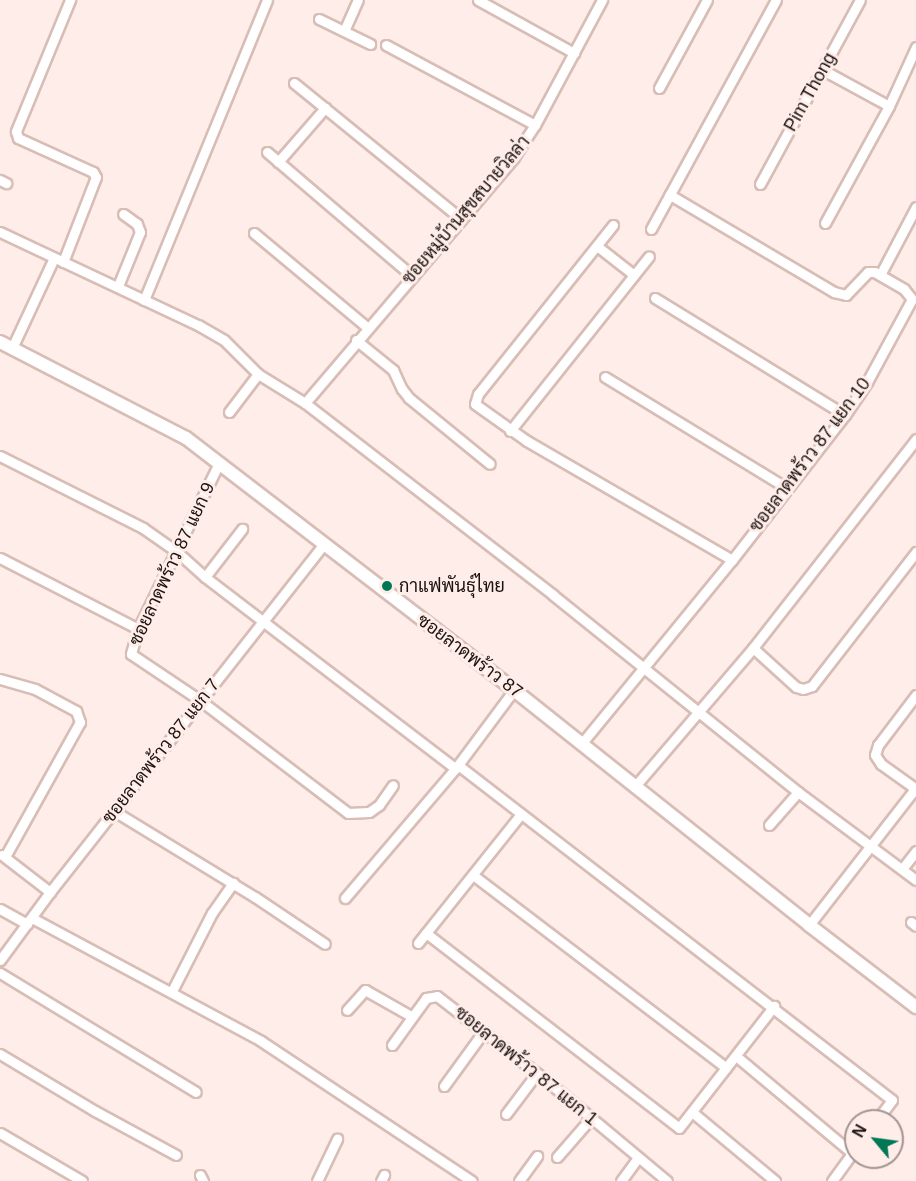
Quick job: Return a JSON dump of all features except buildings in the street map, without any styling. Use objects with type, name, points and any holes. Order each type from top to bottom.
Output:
[{"type":"street","points":[[12,348],[59,260],[96,177],[93,172],[18,138],[16,131],[70,0]]},
{"type":"street","points":[[144,300],[267,0]]},
{"type":"street","points":[[344,31],[358,0]]},
{"type":"street","points":[[478,0],[574,52]]},
{"type":"street","name":"ซอยหมู่บ้านสุขสบายวิลล่า","points":[[305,403],[356,340],[514,157],[535,125],[602,0]]},
{"type":"street","points":[[659,88],[707,0]]},
{"type":"street","points":[[651,228],[776,0]]},
{"type":"street","name":"Pim Thong","points":[[760,184],[860,0]]},
{"type":"street","points":[[319,19],[370,44]]},
{"type":"street","points":[[387,45],[535,125]]},
{"type":"street","points":[[825,224],[889,106],[916,47]]},
{"type":"street","points":[[823,70],[889,106]]},
{"type":"street","points":[[294,82],[460,218]]},
{"type":"street","points":[[278,162],[325,108]]},
{"type":"street","points":[[267,152],[412,276]]},
{"type":"street","points":[[670,195],[840,295],[851,292],[868,272],[880,275],[916,207]]},
{"type":"street","points":[[118,286],[140,232],[137,224],[123,214]]},
{"type":"street","points":[[613,225],[476,399],[478,408],[510,430],[732,560]]},
{"type":"street","points":[[0,232],[118,286],[224,340],[258,374],[305,403],[643,667],[798,792],[916,880]]},
{"type":"street","points":[[254,233],[368,327]]},
{"type":"street","points":[[597,246],[634,275]]},
{"type":"street","points":[[510,430],[649,256]]},
{"type":"street","name":"ซอยลาดพร้าว 87 แยก 10","points":[[582,743],[732,560],[845,415],[867,382],[912,299],[904,289],[880,275]]},
{"type":"street","points":[[655,298],[845,415]]},
{"type":"street","points":[[356,340],[393,370],[409,398],[490,464]]},
{"type":"street","name":"ซอยลาดพร้าว 87","points":[[0,342],[186,438],[636,785],[809,925],[916,1007]]},
{"type":"street","points":[[229,412],[258,374]]},
{"type":"street","points":[[605,377],[787,488]]},
{"type":"street","points":[[636,785],[753,648],[916,439]]},
{"type":"street","points":[[0,456],[143,528],[175,550],[205,577],[774,1006],[892,1100],[885,1109]]},
{"type":"street","name":"ซอยลาดพร้าว 87 แยก 9","points":[[219,463],[138,629],[130,649],[135,659],[201,701],[348,813],[369,813],[393,785]]},
{"type":"street","points":[[205,577],[242,529]]},
{"type":"street","name":"ซอยลาดพร้าว 87 แยก 7","points":[[0,960],[50,892],[324,544]]},
{"type":"street","points":[[753,648],[796,687],[803,689],[812,686],[916,552]]},
{"type":"street","points":[[0,558],[138,629]]},
{"type":"street","points":[[0,679],[35,689],[76,711],[80,722],[2,855],[50,892]]},
{"type":"street","points":[[345,898],[456,766],[514,690]]},
{"type":"street","points":[[809,925],[916,789],[881,764],[875,755],[878,745],[916,695]]},
{"type":"street","points":[[769,825],[798,792]]},
{"type":"street","points":[[114,811],[325,944]]},
{"type":"street","points":[[418,944],[520,814]]},
{"type":"street","points":[[902,869],[916,851]]},
{"type":"street","points":[[473,875],[726,1068]]},
{"type":"street","points":[[172,991],[212,914],[232,884]]},
{"type":"street","points":[[0,909],[172,991],[312,1072],[472,1181]]},
{"type":"street","points":[[426,933],[678,1128],[774,1006]]},
{"type":"street","points":[[0,973],[196,1092]]},
{"type":"street","points":[[347,1010],[365,990],[411,1017]]},
{"type":"street","name":"ซอยลาดพร้าว 87 แยก 1","points":[[392,1045],[426,998],[437,996],[537,1073],[668,1181]]},
{"type":"street","points":[[444,1086],[484,1031]]},
{"type":"street","points":[[0,1054],[95,1111],[176,1155]]},
{"type":"street","points":[[736,1056],[844,1142]]},
{"type":"street","points":[[506,1114],[537,1073]]},
{"type":"street","points":[[692,1112],[775,1181]]},
{"type":"street","points":[[557,1157],[591,1118]]},
{"type":"street","points":[[0,1133],[82,1181]]},
{"type":"street","points":[[317,1181],[337,1139]]},
{"type":"street","points":[[519,1181],[537,1156]]},
{"type":"street","points":[[621,1181],[639,1158]]},
{"type":"street","points":[[832,1181],[844,1164]]},
{"type":"place","name":"กาแฟพันธ์ุไทย","points":[[387,586]]}]
